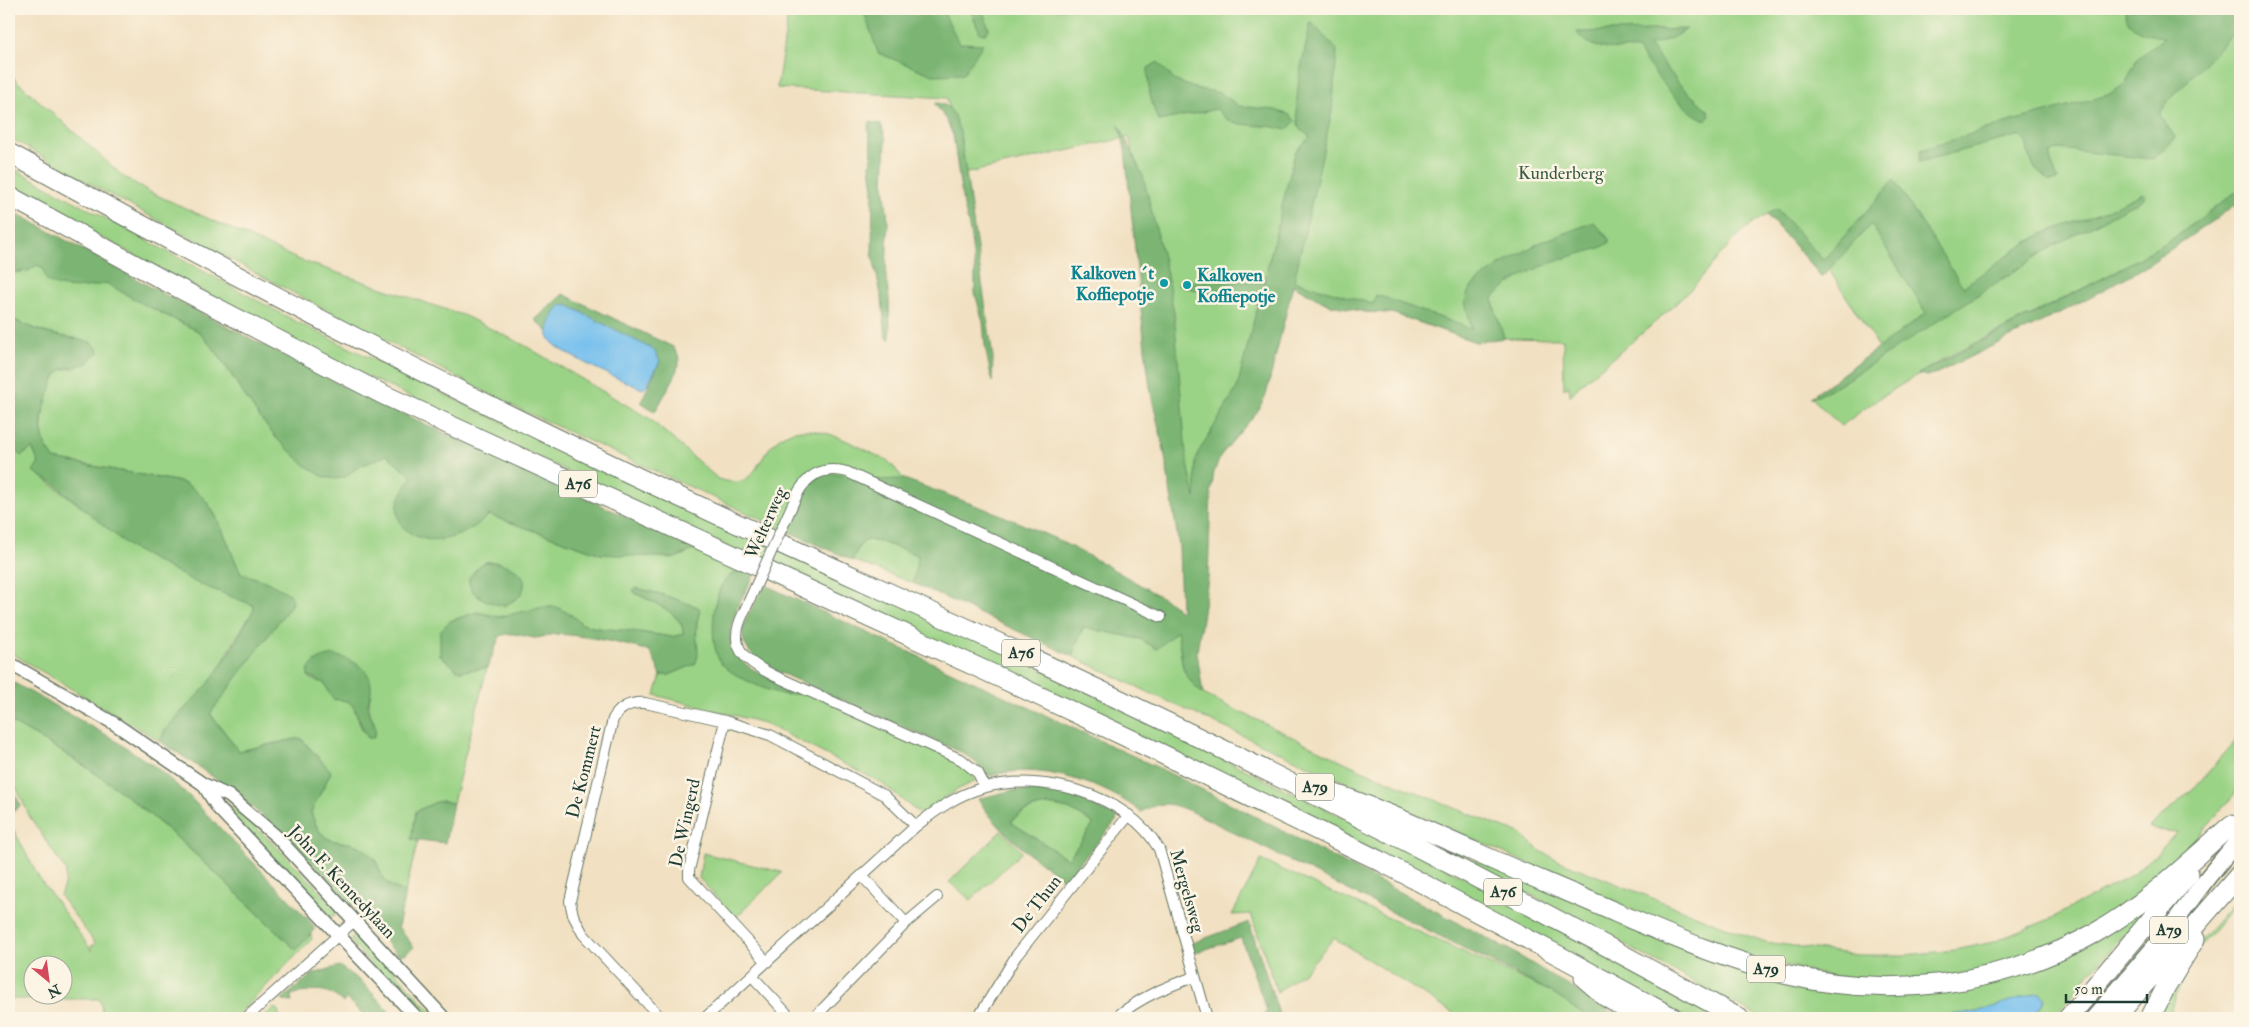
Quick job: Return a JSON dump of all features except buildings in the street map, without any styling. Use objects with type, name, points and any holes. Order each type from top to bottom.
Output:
[{"type":"highway","name":"A76","points":[[9,153],[277,298],[581,450],[1073,677],[1265,770],[1524,903],[1739,1018]]},
{"type":"highway","name":"A76","points":[[9,196],[165,282],[382,394],[1106,727],[1382,862],[1674,1018]]},
{"type":"highway","name":"A79","points":[[1265,770],[1365,804],[1699,947],[1786,975],[1862,986],[1914,987],[1965,981],[2000,973],[2056,952],[2094,933],[2139,904],[2237,826]]},
{"type":"highway","name":"A79","points":[[2068,1018],[2107,969],[2237,826]]},
{"type":"highway","name":"A79","points":[[2115,1018],[2240,874]]},
{"type":"highway","points":[[2150,1018],[2166,987],[2219,899]]},
{"type":"highway","name":"A76","points":[[1554,953],[1606,997],[1640,1018]]},
{"type":"main road","name":"A79","points":[[2094,1018],[2163,937],[2208,877],[2237,826]]},
{"type":"street","name":"Welterweg","points":[[985,787],[978,773],[956,757],[774,676],[751,663],[740,652],[737,643],[738,627],[803,483],[814,473],[830,469],[846,472],[1161,617]]},
{"type":"street","name":"John F. Kennedylaan","points":[[9,663],[115,724],[204,784],[229,796],[277,837],[444,1018]]},
{"type":"street","name":"De Kommert","points":[[660,1018],[578,926],[570,901],[613,719],[620,710],[629,704],[645,703],[725,721],[770,735],[884,795],[916,826]]},
{"type":"street","name":"De Wingerd","points":[[725,721],[689,870],[689,877],[767,962]]},
{"type":"street","name":"Mergelsweg","points":[[705,1018],[916,826],[955,798],[985,787],[1022,782],[1059,786],[1094,797],[1129,815],[1151,835],[1159,849],[1207,1018]]},
{"type":"street","name":"John F. Kennedylaan","points":[[204,784],[218,808],[417,1018]]},
{"type":"street","name":"De Thun","points":[[978,1018],[1016,956],[1129,815]]},
{"type":"street","points":[[862,876],[906,923]]},
{"type":"street","points":[[814,1018],[906,923],[937,897]]},
{"type":"street","points":[[246,1018],[354,921]]},
{"type":"street","points":[[752,976],[791,1018]]},
{"type":"street","points":[[1115,1018],[1160,989],[1194,977]]},
{"type":"green space","name":"Kunderberg","points":[[789,9],[2240,9],[2240,189],[2177,236],[2115,272],[1940,361],[1875,401],[1841,426],[1811,397],[1839,381],[1837,378],[1879,347],[1829,270],[1822,277],[1767,215],[1755,222],[1735,239],[1688,292],[1649,328],[1581,384],[1570,396],[1569,385],[1564,389],[1563,339],[1504,338],[1503,335],[1476,342],[1392,313],[1366,312],[1327,304],[1293,285],[1247,397],[1197,479],[1193,515],[1137,170],[1129,137],[963,174],[947,98],[777,88]]},
{"type":"green space","points":[[863,9],[942,9],[959,43],[983,44],[963,74],[933,75],[878,53]]},
{"type":"green space","points":[[970,9],[982,9],[989,29],[985,34],[980,33]]},
{"type":"green space","points":[[2125,9],[2240,9],[2240,26],[2170,99],[2160,113],[2161,118],[2176,138],[2153,159],[2058,149],[2050,153],[2050,159],[2058,180],[2050,182],[2035,169],[2025,140],[2021,136],[2016,136],[1919,162],[1921,150],[2005,123],[2108,95],[2126,83],[2137,59],[2164,37],[2144,33],[2133,27],[2126,16]]},
{"type":"green space","points":[[1311,22],[1337,50],[1332,111],[1294,281],[1373,304],[1376,295],[1380,296],[1472,329],[1465,302],[1468,292],[1475,283],[1500,265],[1541,242],[1594,222],[1609,239],[1609,243],[1540,267],[1501,290],[1493,298],[1504,338],[1476,342],[1392,313],[1366,312],[1328,304],[1293,285],[1266,395],[1257,412],[1221,455],[1214,472],[1211,493],[1208,578],[1197,652],[1203,694],[1188,678],[1182,665],[1177,631],[1157,649],[1140,639],[1083,627],[1072,656],[913,583],[918,555],[881,542],[866,540],[860,545],[852,560],[787,531],[807,486],[815,479],[827,473],[866,480],[904,479],[999,514],[1056,539],[1173,604],[1181,612],[1179,547],[1164,450],[1151,394],[1125,149],[1119,125],[1143,176],[1165,265],[1174,313],[1186,454],[1195,498],[1198,453],[1237,388],[1258,304],[1179,286],[1178,284],[1198,281],[1264,282],[1295,152],[1310,137],[1299,128],[1297,102],[1300,75]]},
{"type":"green space","points":[[1687,29],[1670,39],[1649,45],[1681,86],[1709,111],[1710,116],[1706,120],[1687,109],[1678,100],[1637,49],[1595,46],[1588,43],[1577,32]]},
{"type":"green space","points":[[1158,62],[1174,80],[1194,88],[1220,93],[1239,106],[1275,110],[1290,115],[1295,121],[1287,130],[1269,126],[1243,124],[1226,119],[1217,109],[1159,121],[1152,101],[1148,75],[1148,68]]},
{"type":"green space","points":[[9,74],[124,177],[150,192],[297,259],[465,316],[522,344],[650,419],[718,479],[730,482],[747,478],[753,473],[768,450],[785,434],[809,430],[846,440],[868,451],[891,464],[904,479],[807,486],[787,531],[519,409],[303,298],[96,187],[9,137]]},
{"type":"green space","points":[[935,104],[943,104],[950,109],[960,132],[993,358],[992,382],[983,322],[975,293],[975,270],[970,231],[962,198],[953,135],[945,118]]},
{"type":"green space","points":[[870,122],[881,124],[886,139],[884,185],[888,220],[886,277],[889,298],[890,339],[886,338],[882,299],[872,253],[873,189],[870,166],[872,150],[868,127]]},
{"type":"green space","points":[[9,166],[297,322],[466,405],[627,480],[971,635],[1468,879],[1724,1018],[1688,1018],[716,541],[324,356],[9,188]]},
{"type":"green space","points":[[1894,180],[1963,287],[2015,250],[2042,234],[2105,211],[2141,194],[2144,193],[2145,195],[2143,199],[2053,246],[1850,378],[1818,396],[1811,397],[1926,313],[1871,224],[1822,277],[1767,214],[1777,209],[1823,260]]},
{"type":"green space","points":[[2240,189],[2240,202],[2145,267],[2064,311],[1937,373],[1927,376],[1918,374],[2115,272],[2177,236]]},
{"type":"green space","points":[[9,209],[158,291],[347,388],[696,549],[675,558],[601,554],[489,515],[471,529],[448,538],[437,540],[415,536],[403,527],[398,518],[397,511],[400,497],[412,476],[387,455],[356,468],[345,477],[336,479],[322,476],[305,465],[278,440],[257,414],[217,353],[198,331],[143,304],[106,283],[84,287],[61,286],[47,281],[42,267],[37,265],[28,271],[9,273]]},
{"type":"green space","points":[[37,265],[94,286],[105,282],[143,304],[198,331],[217,353],[257,414],[278,440],[345,477],[356,468],[387,455],[412,476],[397,505],[440,541],[474,526],[489,515],[601,554],[675,558],[696,549],[742,570],[728,580],[720,591],[714,622],[751,682],[785,695],[805,692],[955,758],[972,774],[975,781],[955,791],[921,814],[876,780],[764,723],[655,695],[661,675],[669,675],[695,664],[697,624],[700,610],[635,593],[673,614],[682,627],[683,634],[672,637],[596,628],[582,624],[570,614],[499,617],[477,612],[450,621],[440,655],[459,671],[487,668],[453,803],[442,801],[411,838],[418,841],[405,893],[392,887],[385,881],[370,854],[361,847],[329,839],[316,826],[311,812],[331,772],[301,738],[239,751],[210,713],[293,601],[267,582],[241,573],[212,509],[194,489],[181,482],[54,459],[48,449],[42,431],[45,402],[55,376],[62,370],[76,368],[76,338],[50,334],[9,318],[9,273],[28,271]],"holes":[[[486,562],[500,562],[505,606],[477,596],[474,571]],[[308,670],[369,678],[369,705],[375,724],[363,732],[353,706],[348,701],[333,699],[324,683],[313,680],[308,676]]]},
{"type":"green space","points":[[563,294],[673,347],[680,359],[675,376],[655,412],[641,402],[660,361],[654,350],[622,334],[556,310],[548,332],[535,320]]},
{"type":"green space","points":[[9,318],[43,332],[90,342],[98,348],[99,352],[87,364],[63,369],[55,376],[43,412],[41,427],[45,445],[54,459],[181,482],[194,489],[212,509],[241,573],[267,582],[290,594],[292,597],[291,605],[210,714],[239,751],[300,738],[329,769],[331,772],[311,812],[316,826],[329,839],[361,847],[370,854],[388,884],[405,893],[398,927],[414,947],[405,954],[397,954],[314,865],[261,815],[224,785],[160,741],[165,730],[209,683],[230,652],[254,609],[253,605],[199,584],[131,548],[54,484],[33,471],[39,463],[32,448],[21,456],[9,444]]},
{"type":"green space","points":[[9,444],[23,455],[32,448],[39,463],[34,471],[94,516],[131,548],[199,584],[253,604],[255,609],[210,682],[176,717],[160,741],[9,652]]},
{"type":"green space","points":[[866,540],[881,542],[919,555],[913,583],[852,560],[860,545]]},
{"type":"green space","points":[[486,562],[506,565],[519,572],[523,577],[524,583],[519,597],[502,605],[475,594],[470,587],[469,578],[480,565]]},
{"type":"green space","points":[[742,570],[754,575],[732,621],[730,636],[732,647],[738,657],[758,672],[805,692],[791,695],[776,693],[741,678],[722,664],[715,646],[713,634],[717,597],[725,580]]},
{"type":"green space","points":[[765,585],[1161,769],[1235,806],[1508,949],[1621,1018],[1588,1018],[1549,991],[1195,813],[1168,804],[1156,805],[1141,812],[1109,792],[1090,784],[1048,773],[1008,772],[990,776],[961,752],[767,667],[754,657],[743,638],[746,620]]},
{"type":"green space","points":[[636,588],[661,594],[698,607],[700,610],[696,635],[698,652],[695,664],[669,675],[661,675],[650,651],[604,640],[557,634],[534,638],[513,634],[500,636],[487,668],[459,671],[440,655],[440,631],[450,621],[477,612],[499,617],[543,607],[557,607],[570,614],[582,624],[596,628],[672,637],[683,634],[682,627],[673,614],[635,593],[633,590]]},
{"type":"green space","points":[[1083,627],[1140,639],[1153,646],[1177,631],[1182,665],[1188,678],[1203,694],[1359,769],[1518,832],[1539,850],[1557,860],[1743,934],[1766,942],[1857,955],[1905,955],[1956,950],[1993,942],[2050,919],[2132,875],[2157,854],[2177,832],[2155,830],[2149,827],[2196,786],[2240,736],[2240,788],[2180,857],[2152,884],[2121,908],[2059,944],[1972,973],[1897,981],[1828,976],[1734,952],[1673,928],[1146,691],[1072,656]]},
{"type":"green space","points":[[334,655],[353,662],[368,675],[371,689],[368,709],[374,724],[375,734],[373,738],[368,738],[357,713],[349,702],[333,699],[324,683],[308,676],[310,667],[316,661]]},
{"type":"green space","points":[[9,680],[110,737],[157,768],[186,793],[303,914],[313,925],[314,930],[296,950],[205,863],[134,801],[73,758],[9,721]]},
{"type":"green space","points":[[9,721],[85,766],[133,801],[205,863],[296,950],[311,934],[312,939],[235,1018],[103,1018],[100,999],[72,999],[72,954],[22,954],[22,999],[9,999],[9,821],[39,878],[92,951],[91,946],[96,944],[60,896],[65,882],[66,871],[30,817],[9,772]]},
{"type":"green space","points":[[9,785],[21,805],[9,815]]},
{"type":"green space","points":[[1028,790],[1073,796],[1117,817],[1116,821],[1065,880],[1017,844],[997,824],[978,799],[1009,791]],"holes":[[[1048,805],[1069,809],[1092,822],[1093,825],[1068,859],[1012,823],[1012,820],[1021,814],[1038,807]]]},
{"type":"green space","points":[[215,793],[263,834],[308,878],[337,910],[335,915],[330,917],[324,914],[221,803]]},
{"type":"green space","points":[[442,801],[453,803],[445,843],[411,839],[416,811]]},
{"type":"green space","points":[[1048,805],[1069,809],[1092,822],[1093,825],[1068,859],[1012,823],[1012,820],[1033,808]]},
{"type":"green space","points":[[1001,831],[1022,852],[971,900],[949,882]]},
{"type":"green space","points":[[1442,847],[1738,966],[1943,991],[1979,987],[2033,970],[2157,898],[2084,980],[2054,1018],[2032,1018],[2045,1000],[2041,993],[1977,1012],[1932,1018],[1761,1018]]},
{"type":"green space","points":[[703,853],[781,872],[781,874],[735,918],[699,878]]},
{"type":"green space","points":[[2240,853],[2240,867],[2108,1018],[2097,1018]]},
{"type":"green space","points":[[1261,860],[1549,991],[1593,1018],[1461,1018],[1334,938],[1306,970],[1277,992],[1251,914],[1232,915]]},
{"type":"green space","points":[[2240,895],[2240,898],[2191,958],[2167,1018],[2134,1018]]},
{"type":"green space","points":[[1249,922],[1279,1014],[1276,1018],[1262,1018],[1267,1011],[1241,938],[1193,953],[1190,944]]},
{"type":"green space","points":[[356,934],[362,935],[437,1018],[420,1018],[352,943],[351,939]]},
{"type":"green space","points":[[339,966],[363,983],[395,1018],[366,1018],[346,998],[343,1003],[331,993],[319,990],[291,995],[292,1002],[283,1001],[282,999],[313,974]]},
{"type":"green space","points":[[274,1008],[278,1010],[280,1018],[262,1018]]},
{"type":"water","points":[[561,305],[569,306],[654,350],[660,361],[646,387],[642,389],[590,366],[552,343],[548,336],[548,329]]},
{"type":"water","points":[[2041,993],[2045,999],[2032,1018],[1917,1018],[1977,1012]]},
{"type":"place","name":"Kalkoven ´t Koffiepotje","points":[[1164,283]]},
{"type":"place","name":"Kalkoven Koffiepotje","points":[[1187,285]]}]
